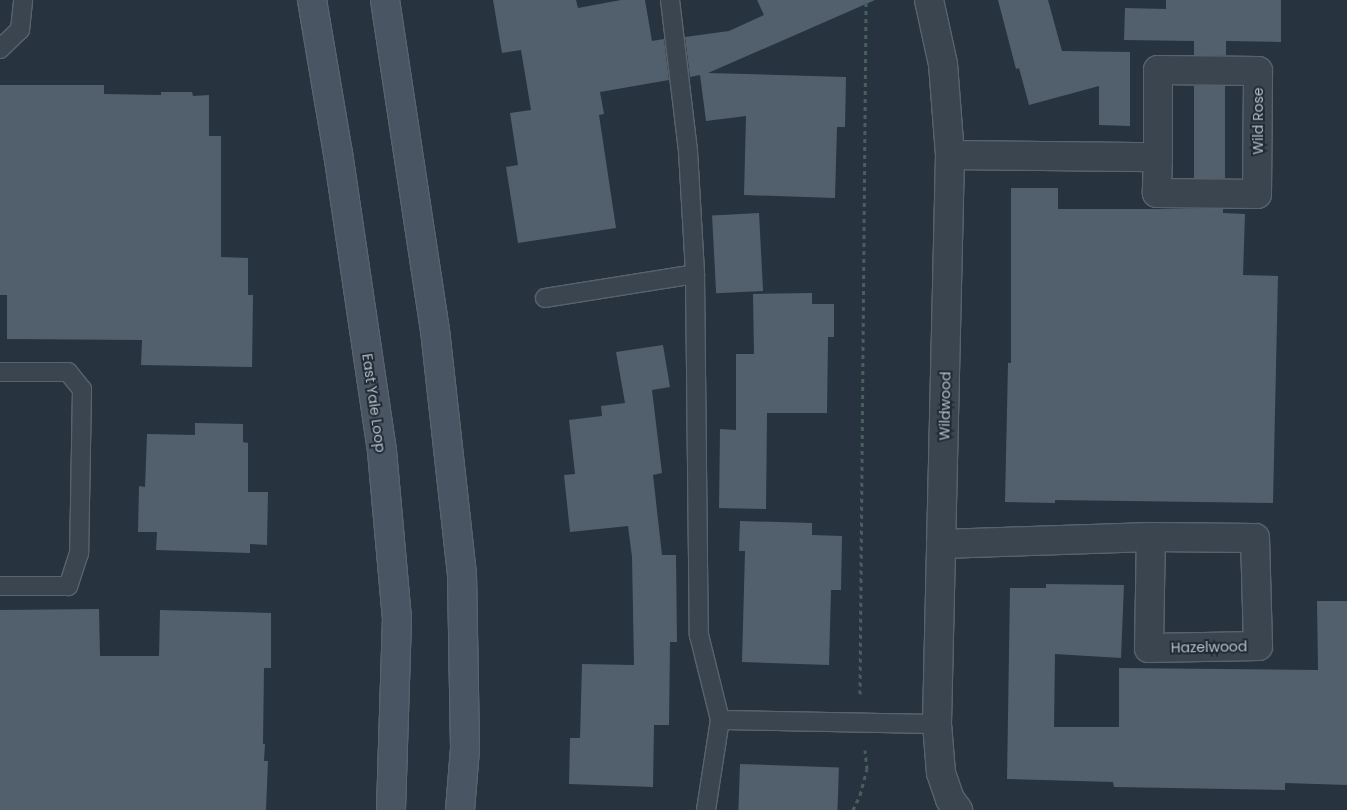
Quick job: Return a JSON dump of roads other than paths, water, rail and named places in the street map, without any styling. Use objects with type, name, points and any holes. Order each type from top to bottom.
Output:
[{"type":"main road","name":"East Yale Loop","points":[[312,0],[339,162],[382,461],[397,618],[391,810]]},
{"type":"main road","points":[[385,0],[435,330],[462,575],[465,749],[460,810]]},
{"type":"street","name":"Wildwood","points":[[929,0],[943,64],[950,155],[937,724],[941,774],[950,799],[958,810]]},
{"type":"street","name":"Wild Rose","points":[[1158,70],[1258,70],[1257,194],[1157,192],[1158,157],[1158,70]]},
{"type":"street","points":[[950,155],[1158,157]]},
{"type":"street","name":"Hazelwood","points":[[942,544],[1151,537],[1255,538],[1258,646],[1149,648],[1151,537]]},
{"type":"lane","points":[[0,49],[20,30],[23,0]]},
{"type":"lane","points":[[670,0],[688,151],[695,274],[699,635],[720,720],[706,810]]},
{"type":"lane","points":[[545,298],[695,274]]},
{"type":"lane","points":[[0,372],[68,372],[82,389],[79,552],[68,586],[0,586]]},
{"type":"lane","points":[[720,720],[937,724]]}]
